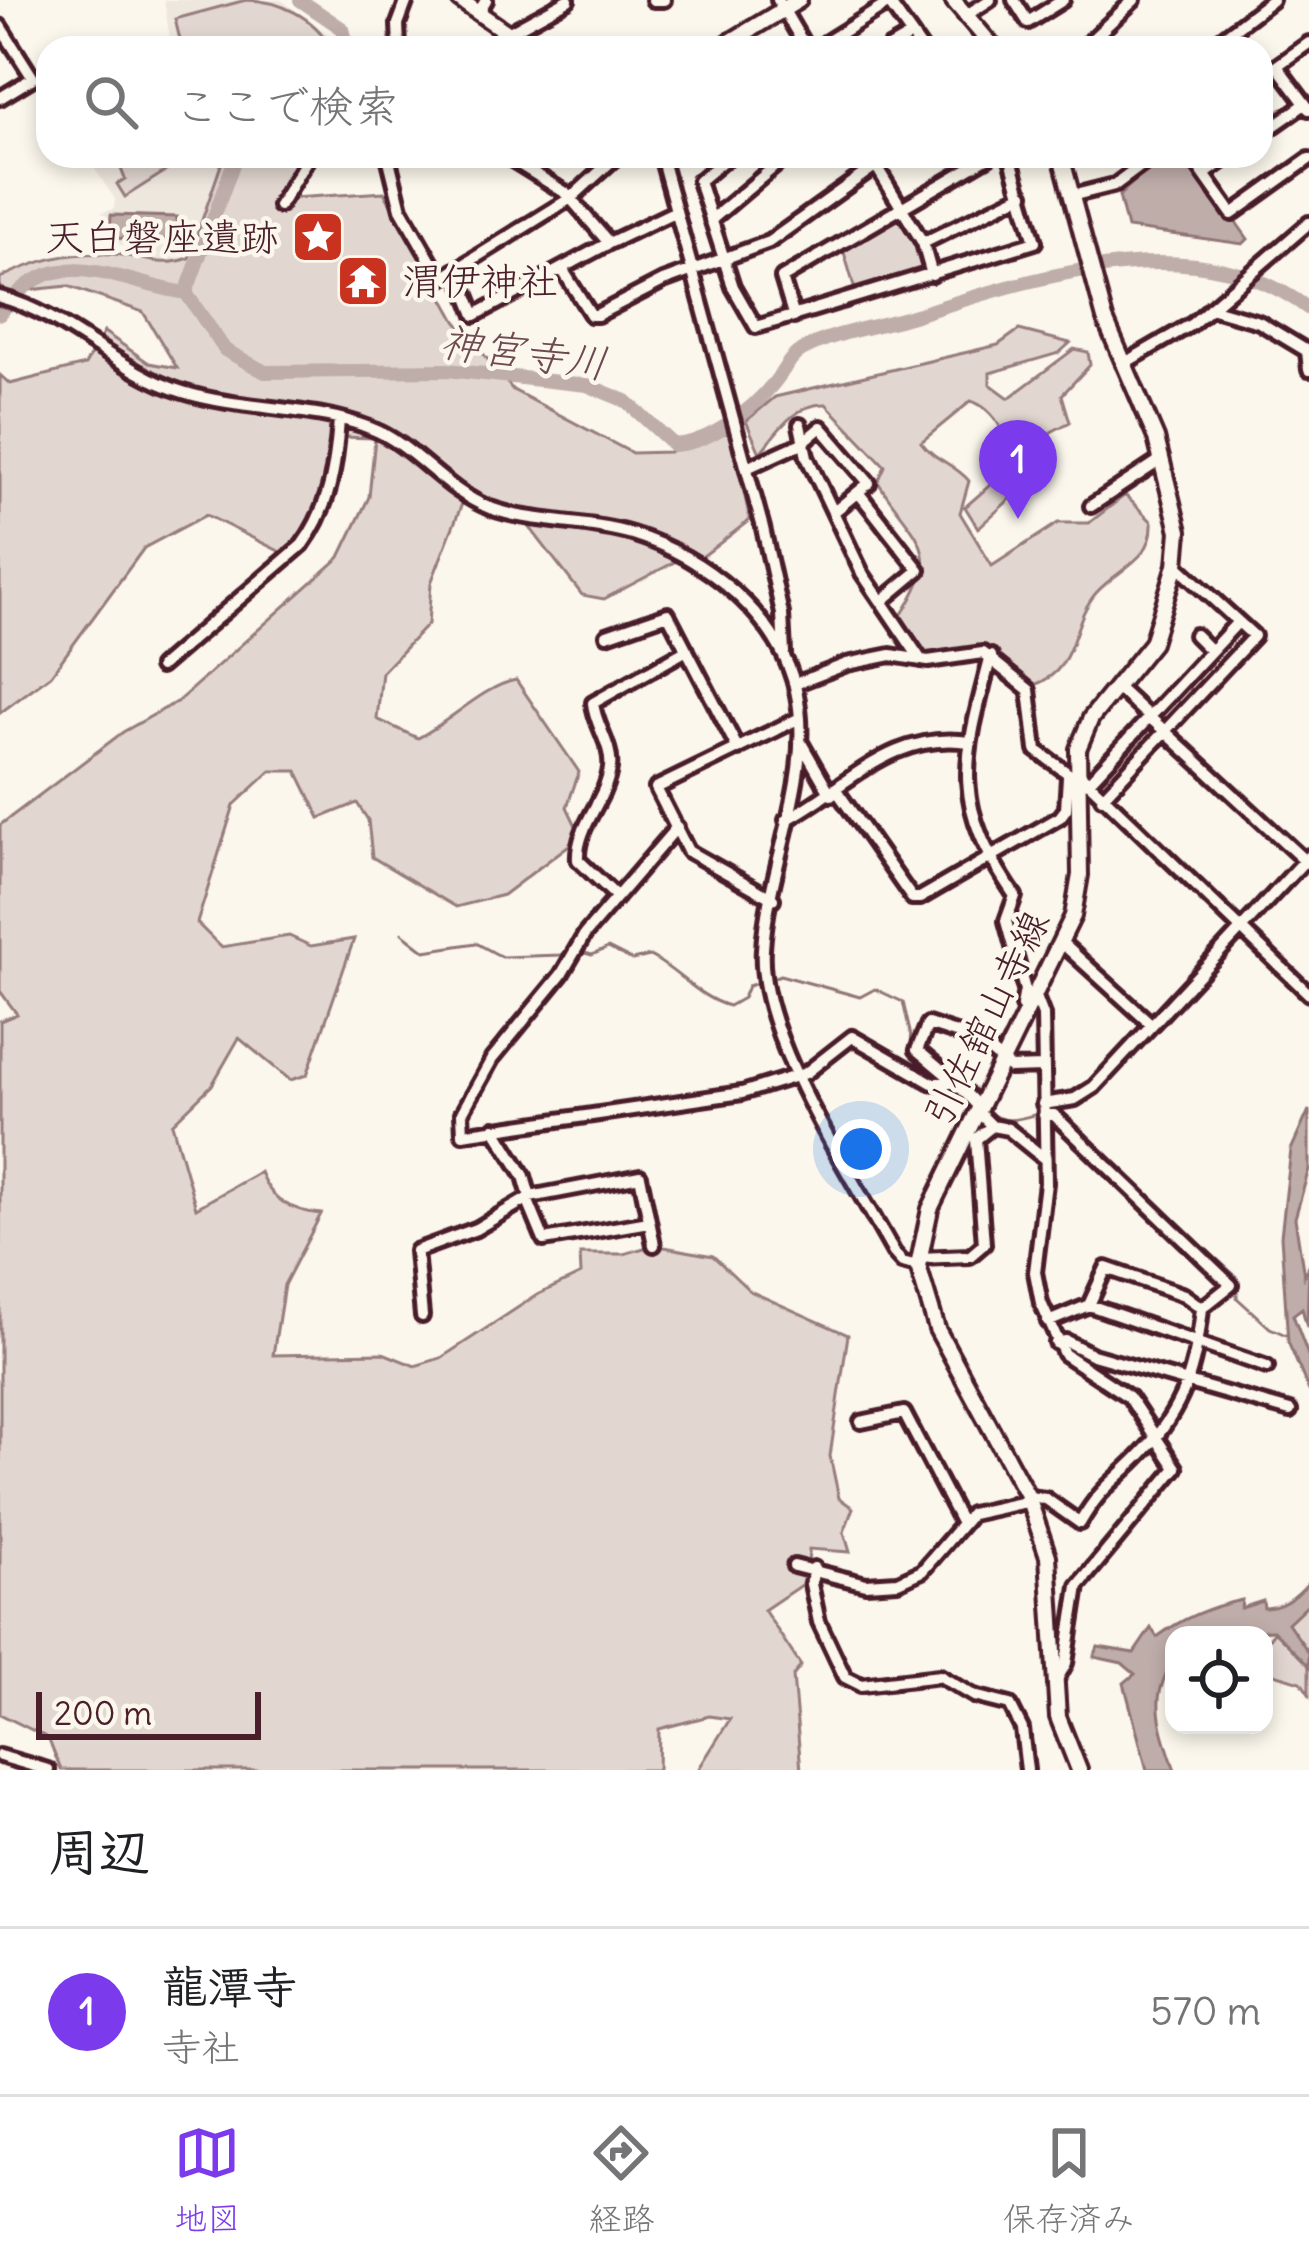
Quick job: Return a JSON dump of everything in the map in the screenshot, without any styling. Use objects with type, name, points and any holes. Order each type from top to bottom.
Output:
[{"type":"main road","points":[[460,0],[483,5],[507,36]]},
{"type":"main road","points":[[737,36],[781,4],[799,0]]},
{"type":"main road","points":[[953,0],[983,36]]},
{"type":"main road","name":"引佐舘山寺線","points":[[918,1262],[930,1209],[1063,944],[1080,875],[1078,749],[1091,718],[1152,643],[1176,566],[1179,531],[1162,459],[1099,298],[1064,168]]},
{"type":"main road","points":[[918,1262],[937,1329],[1029,1499],[1048,1556],[1058,1717],[1079,1770]]},
{"type":"street","points":[[398,36],[407,0]]},
{"type":"street","points":[[516,36],[568,0]]},
{"type":"street","points":[[653,0],[664,0]]},
{"type":"street","points":[[965,16],[990,0]]},
{"type":"street","points":[[1014,0],[1028,22],[1063,0]]},
{"type":"street","points":[[1096,36],[1134,0]]},
{"type":"street","points":[[1225,36],[1272,0]]},
{"type":"street","points":[[836,36],[890,3],[907,36]]},
{"type":"street","points":[[781,4],[799,36]]},
{"type":"street","points":[[0,26],[33,78],[0,98]]},
{"type":"street","points":[[1273,69],[1309,43]]},
{"type":"street","points":[[1273,127],[1307,106],[1277,66]]},
{"type":"street","points":[[1200,168],[1232,214],[1309,159]]},
{"type":"street","points":[[279,206],[302,168]]},
{"type":"street","points":[[392,168],[412,232],[441,280],[572,198],[603,168]]},
{"type":"street","points":[[525,168],[572,198],[609,243]]},
{"type":"street","points":[[664,168],[747,468],[782,614],[783,659]]},
{"type":"street","points":[[714,168],[700,181],[723,261],[756,326],[1036,242],[1014,168]]},
{"type":"street","points":[[711,220],[774,168]]},
{"type":"street","points":[[562,269],[591,315],[769,242],[863,168]]},
{"type":"street","points":[[878,168],[923,243],[932,275]]},
{"type":"street","points":[[794,316],[782,278],[969,168]]},
{"type":"street","points":[[1071,196],[1115,185],[1138,168]]},
{"type":"street","points":[[1205,174],[1213,168]]},
{"type":"street","points":[[923,243],[1023,194]]},
{"type":"street","points":[[457,270],[475,315],[676,211]]},
{"type":"street","points":[[1123,364],[1212,306],[1309,224]]},
{"type":"street","points":[[0,297],[26,305],[154,381],[186,394],[339,419],[398,443],[449,488],[483,505],[630,533],[700,566],[766,626],[795,684],[800,742],[762,953],[764,977],[775,1026],[902,1262],[962,1258],[980,1251],[984,1235],[976,1139],[992,1126]]},
{"type":"street","points":[[1212,306],[1278,332],[1307,352],[1309,370]]},
{"type":"street","points":[[160,668],[302,545],[319,522],[336,467],[339,419]]},
{"type":"street","points":[[800,425],[802,443],[862,573],[921,660]]},
{"type":"street","points":[[747,468],[802,443],[821,427],[868,483],[835,511]]},
{"type":"street","points":[[1091,506],[1162,459]]},
{"type":"street","points":[[858,492],[920,570],[882,601]]},
{"type":"street","points":[[1102,798],[1254,636],[1176,566]]},
{"type":"street","points":[[607,635],[664,613],[738,749]]},
{"type":"street","points":[[800,742],[912,898],[1060,817],[1077,778],[1148,717],[1238,622]]},
{"type":"street","points":[[1195,635],[1211,651]]},
{"type":"street","points":[[617,896],[578,860],[581,836],[610,776],[611,757],[593,703],[687,650]]},
{"type":"street","points":[[795,684],[891,655],[921,660],[991,656],[1029,690],[1036,750],[1102,798],[1309,994]]},
{"type":"street","points":[[991,656],[970,742],[968,811],[990,859],[1015,896],[1006,921],[1025,990],[1017,1017],[1024,1022]]},
{"type":"street","points":[[1044,1109],[1094,1087],[1307,861],[1118,687]]},
{"type":"street","points":[[772,898],[696,858],[656,788],[800,718]]},
{"type":"street","points":[[786,820],[834,793],[877,756],[929,742],[970,742]]},
{"type":"street","points":[[677,827],[617,896],[492,1059],[466,1102],[464,1134],[742,1093],[800,1075],[852,1037],[932,1083],[956,1083]]},
{"type":"street","points":[[1063,944],[1152,1025]]},
{"type":"street","points":[[1036,997],[1043,1015],[1045,1159],[1035,1272],[1048,1322],[1056,1343],[1129,1397],[1176,1468],[1078,1586],[1066,1664],[1054,1683]]},
{"type":"street","points":[[1043,1067],[1003,1064],[976,1040],[928,1024],[916,1050],[956,1083],[992,1126],[1008,1130],[1045,1159]]},
{"type":"street","points":[[794,1567],[814,1568],[866,1584],[898,1582],[922,1571],[962,1522],[985,1509],[1046,1499],[1080,1522],[1101,1487],[1157,1435],[1191,1384],[1202,1308],[1231,1285],[1230,1280],[1044,1109]]},
{"type":"street","points":[[494,1128],[524,1176],[544,1240],[650,1222]]},
{"type":"street","points":[[422,1316],[416,1251],[476,1228],[528,1198],[640,1175],[654,1245]]},
{"type":"street","points":[[1048,1322],[1089,1305],[1106,1268],[1184,1295],[1202,1308]]},
{"type":"street","points":[[1089,1305],[1267,1367]]},
{"type":"street","points":[[1056,1343],[1066,1341],[1093,1355],[1290,1411]]},
{"type":"street","points":[[861,1423],[904,1413],[962,1522]]},
{"type":"street","points":[[814,1568],[811,1584],[819,1622],[845,1677],[860,1685],[940,1676],[974,1696],[1010,1705],[1022,1729],[1027,1770]]},
{"type":"street","points":[[0,1756],[48,1770]]},
{"type":"shaded area","points":[[164,0],[281,0],[329,36],[169,36]]},
{"type":"shaded area","points":[[246,0],[295,12],[323,36],[179,36],[175,19]]},
{"type":"shaded area","points":[[94,168],[223,168],[189,253],[166,266],[128,246],[100,241],[102,212],[114,209],[115,199]]},
{"type":"shaded area","points":[[121,168],[171,168],[125,197],[117,184],[125,179]]},
{"type":"shaded area","points":[[220,168],[296,168],[277,199],[384,192],[456,321],[513,390],[632,453],[669,452],[706,435],[731,433],[750,520],[698,560],[686,556],[604,599],[582,595],[521,516],[461,492],[465,496],[431,583],[428,624],[382,672],[377,719],[418,738],[492,689],[516,680],[579,772],[567,807],[581,836],[503,895],[456,907],[372,857],[368,820],[357,803],[320,818],[297,771],[271,771],[234,805],[197,923],[221,947],[289,936],[311,946],[354,939],[307,1075],[290,1080],[239,1038],[212,1085],[172,1124],[196,1208],[260,1172],[284,1203],[321,1214],[284,1285],[273,1355],[383,1353],[415,1366],[441,1358],[537,1295],[581,1274],[580,1254],[624,1254],[654,1245],[713,1256],[750,1291],[848,1335],[830,1456],[839,1498],[853,1508],[844,1532],[850,1552],[809,1549],[807,1581],[764,1610],[801,1666],[793,1676],[801,1770],[698,1770],[730,1719],[709,1716],[659,1729],[658,1770],[61,1770],[48,1738],[0,1714],[0,1021],[17,1014],[0,991],[0,825],[123,732],[178,701],[340,557],[369,497],[375,438],[340,437],[319,522],[289,556],[206,515],[144,548],[51,675],[0,713],[0,375],[10,384],[85,365],[104,332],[149,363],[177,368],[143,312],[68,286],[10,292],[0,306],[0,278],[41,262],[82,254],[160,262],[189,258]]},
{"type":"shaded area","points":[[1147,168],[1198,168],[1248,239],[1243,244],[1127,228],[1119,196]]},
{"type":"shaded area","points":[[111,215],[177,217],[176,240],[110,238]]},
{"type":"shaded area","points":[[901,216],[927,272],[856,293],[843,249]]},
{"type":"shaded area","points":[[1019,330],[1070,343],[1059,353],[990,373],[990,384],[1009,398],[1074,349],[1088,352],[1090,365],[1062,395],[1070,422],[1051,432],[1020,490],[978,528],[965,507],[1012,466],[1000,427],[980,405],[971,401],[921,442],[969,481],[960,513],[992,566],[1058,523],[1089,523],[1125,495],[1152,522],[1141,555],[1096,593],[1059,668],[1034,685],[984,650],[959,649],[923,657],[900,617],[922,574],[920,545],[878,482],[885,466],[826,404],[796,414],[760,453],[746,421],[775,397],[998,345]]},
{"type":"shaded area","points":[[1309,1110],[1309,1169],[1295,1218],[1304,1276],[1309,1264],[1307,1327],[1302,1308],[1293,1315],[1309,1358],[1309,1391],[1288,1342],[1281,1236],[1291,1150]]},
{"type":"shaded area","points":[[1309,1582],[1309,1603],[1288,1623],[1309,1653],[1309,1666],[1273,1626],[1173,1626],[1242,1600],[1241,1608],[1263,1601],[1264,1608],[1295,1596]]},
{"type":"shaded area","points":[[1309,1586],[1309,1694],[1301,1682],[1273,1674],[1273,1633]]},
{"type":"shaded area","points":[[1151,1628],[1157,1637],[1165,1632],[1159,1711],[1175,1770],[1147,1770],[1124,1683],[1135,1674],[1122,1663],[1094,1657],[1098,1647],[1134,1653]]},
{"type":"waterway","points":[[300,0],[343,29],[345,36]]},
{"type":"waterway","points":[[186,293],[232,168]]},
{"type":"waterway","name":"神宮寺川","points":[[0,314],[20,291],[41,277],[62,271],[108,274],[186,293],[225,350],[265,372],[447,370],[587,385],[626,401],[674,445],[702,438],[742,415],[794,356],[815,344],[1064,274],[1167,263],[1217,268],[1265,283],[1309,309]]},
{"type":"waterway","points":[[402,933],[425,951],[476,943],[502,957],[561,955],[571,949]]},
{"type":"waterway","points":[[581,952],[592,955],[608,948],[632,960],[650,956],[708,997],[729,1006],[743,998],[748,986],[761,982]]},
{"type":"waterway","points":[[770,979],[780,975],[860,997],[875,989],[903,1002],[913,1045]]},
{"type":"waterway","points":[[988,1111],[1006,1120],[1041,1113]]},
{"type":"waterway","points":[[1131,1182],[1237,1277],[1237,1298],[1270,1328],[1286,1335]]},
{"type":"place","name":"天白磐座遺跡","points":[[318,237]]},
{"type":"place","name":"渭伊神社","points":[[363,281]]},
{"type":"place","name":"龍潭寺","points":[[1018,519]]}]
